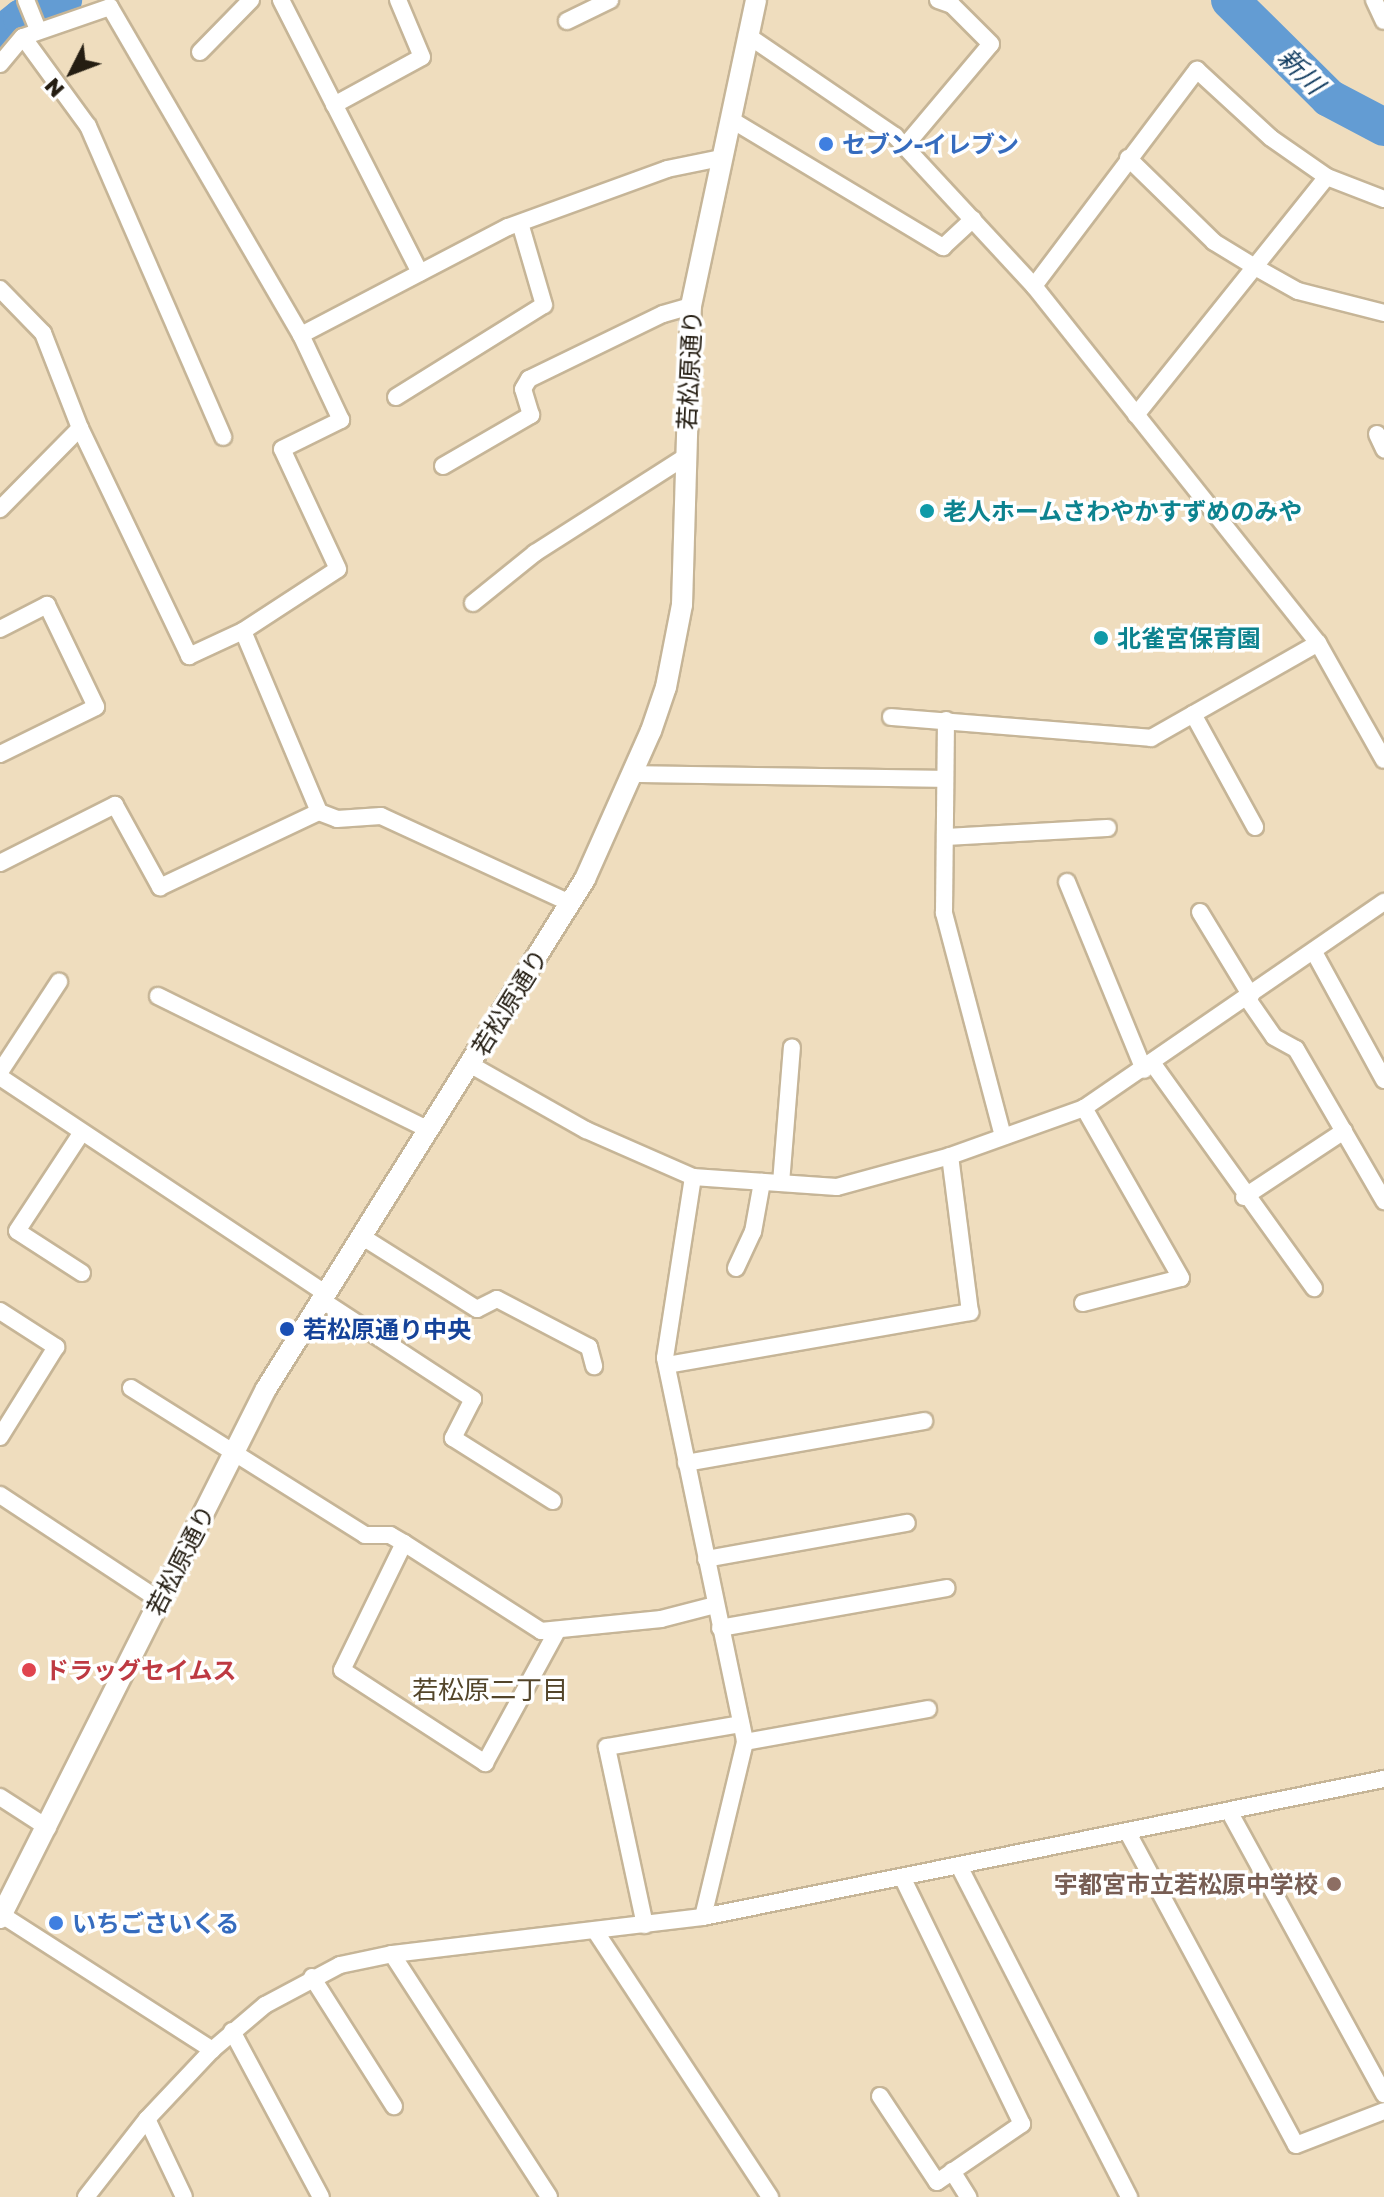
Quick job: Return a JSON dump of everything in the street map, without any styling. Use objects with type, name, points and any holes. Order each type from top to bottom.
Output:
[{"type":"street","points":[[26,0],[36,25]]},
{"type":"street","points":[[200,52],[251,0]]},
{"type":"street","points":[[281,0],[420,273]]},
{"type":"street","points":[[334,105],[422,57],[398,0]]},
{"type":"street","points":[[567,21],[610,0]]},
{"type":"street","name":"若松原通り","points":[[1,1916],[48,1828],[235,1450],[322,1296],[471,1065],[570,903],[633,774],[675,649],[685,560],[685,457],[691,306],[756,0]]},
{"type":"street","points":[[905,146],[991,44],[952,5],[938,0]]},
{"type":"street","points":[[1374,0],[1384,21]]},
{"type":"street","points":[[0,64],[36,25],[110,7],[301,335],[341,420],[282,449],[338,569],[243,631],[189,656],[80,428],[43,333],[0,289]]},
{"type":"street","points":[[747,35],[905,146],[1034,286],[1318,643],[1384,760]]},
{"type":"street","points":[[23,37],[88,126],[223,437]]},
{"type":"street","points":[[1034,286],[1197,70],[1271,138],[1327,177],[1384,199]]},
{"type":"street","points":[[730,119],[943,247],[973,219]]},
{"type":"street","points":[[301,335],[520,223],[667,169],[721,158]]},
{"type":"street","points":[[1128,158],[1214,242],[1255,267],[1298,291],[1384,313]]},
{"type":"street","points":[[1136,415],[1327,177]]},
{"type":"street","points":[[396,397],[544,305],[520,223]]},
{"type":"street","points":[[443,466],[531,415],[523,389],[529,379],[663,314],[691,306]]},
{"type":"street","points":[[0,509],[80,428]]},
{"type":"street","points":[[473,603],[535,553],[685,457]]},
{"type":"street","points":[[0,629],[47,605],[96,707],[0,754]]},
{"type":"street","points":[[243,631],[319,812],[337,819],[381,816],[417,828],[570,903]]},
{"type":"street","points":[[891,717],[1151,738],[1318,643]]},
{"type":"street","points":[[1193,714],[1255,827]]},
{"type":"street","points":[[946,720],[944,913],[1003,1136]]},
{"type":"street","points":[[633,774],[943,779]]},
{"type":"street","points":[[0,863],[115,805],[160,887],[319,812]]},
{"type":"street","points":[[945,837],[1108,828]]},
{"type":"street","points":[[1067,882],[1148,1067],[1314,1288]]},
{"type":"street","points":[[471,1065],[586,1130],[693,1177],[837,1187],[950,1156],[1084,1108],[1148,1067],[1384,902]]},
{"type":"street","points":[[1200,912],[1274,1037],[1296,1049],[1384,1201]]},
{"type":"street","points":[[1314,952],[1384,1080]]},
{"type":"street","points":[[59,982],[0,1074],[473,1399],[453,1438],[553,1501]]},
{"type":"street","points":[[158,996],[429,1130]]},
{"type":"street","points":[[781,1183],[792,1047]]},
{"type":"street","points":[[1083,1303],[1181,1278],[1084,1108]]},
{"type":"street","points":[[1244,1197],[1344,1131]]},
{"type":"street","points":[[82,1132],[17,1231],[82,1273]]},
{"type":"street","points":[[667,1365],[970,1312],[950,1156]]},
{"type":"street","points":[[693,1177],[667,1365],[745,1742],[703,1917]]},
{"type":"street","points":[[736,1268],[753,1232],[762,1182]]},
{"type":"street","points":[[361,1236],[477,1309],[497,1299],[589,1347],[594,1366]]},
{"type":"street","points":[[0,1311],[56,1347],[0,1437]]},
{"type":"street","points":[[131,1388],[235,1450],[365,1535],[390,1535],[541,1631],[556,1633],[661,1619],[715,1605]]},
{"type":"street","points":[[686,1463],[924,1421]]},
{"type":"street","points":[[0,1495],[159,1600]]},
{"type":"street","points":[[706,1559],[907,1523]]},
{"type":"street","points":[[404,1543],[342,1670],[485,1763],[556,1633]]},
{"type":"street","points":[[720,1628],[947,1588]]},
{"type":"street","points":[[745,1742],[928,1709]]},
{"type":"street","points":[[645,1925],[607,1747],[741,1724]]},
{"type":"street","points":[[86,2197],[147,2119],[212,2050],[232,2031],[312,1977],[392,1954],[703,1917],[960,1868],[1384,1779]]},
{"type":"street","points":[[0,1797],[48,1828]]},
{"type":"street","points":[[1229,1811],[1384,2094]]},
{"type":"street","points":[[1128,1833],[1296,2145],[1384,2111]]},
{"type":"street","points":[[960,1868],[1129,2197]]},
{"type":"street","points":[[880,2096],[937,2182],[1022,2124],[903,1879]]},
{"type":"street","points":[[1,1916],[212,2050]]},
{"type":"street","points":[[596,1932],[770,2197]]},
{"type":"street","points":[[392,1954],[549,2197]]},
{"type":"street","points":[[312,1977],[394,2106]]},
{"type":"street","points":[[232,2031],[321,2197]]},
{"type":"street","points":[[147,2119],[184,2197]]},
{"type":"street","points":[[952,2171],[968,2197]]},
{"type":"waterway","name":"新川","points":[[0,35],[22,18],[63,0]]},
{"type":"waterway","name":"新川","points":[[1230,0],[1329,98],[1384,127]]},
{"type":"place","name":"セブン-イレブン","points":[[826,144]]},
{"type":"place","name":"老人ホームさわやかすずめのみや","points":[[927,511]]},
{"type":"place","name":"北雀宮保育園","points":[[1101,638]]},
{"type":"place","name":"若松原通り中央","points":[[287,1329]]},
{"type":"place","name":"ドラッグセイムス","points":[[29,1670]]},
{"type":"place","name":"宇都宮市立若松原中学校","points":[[1334,1884]]},
{"type":"place","name":"いちごさいくる","points":[[56,1923]]},
{"type":"district","name":"若松原二丁目","points":[[490,1690]]}]
